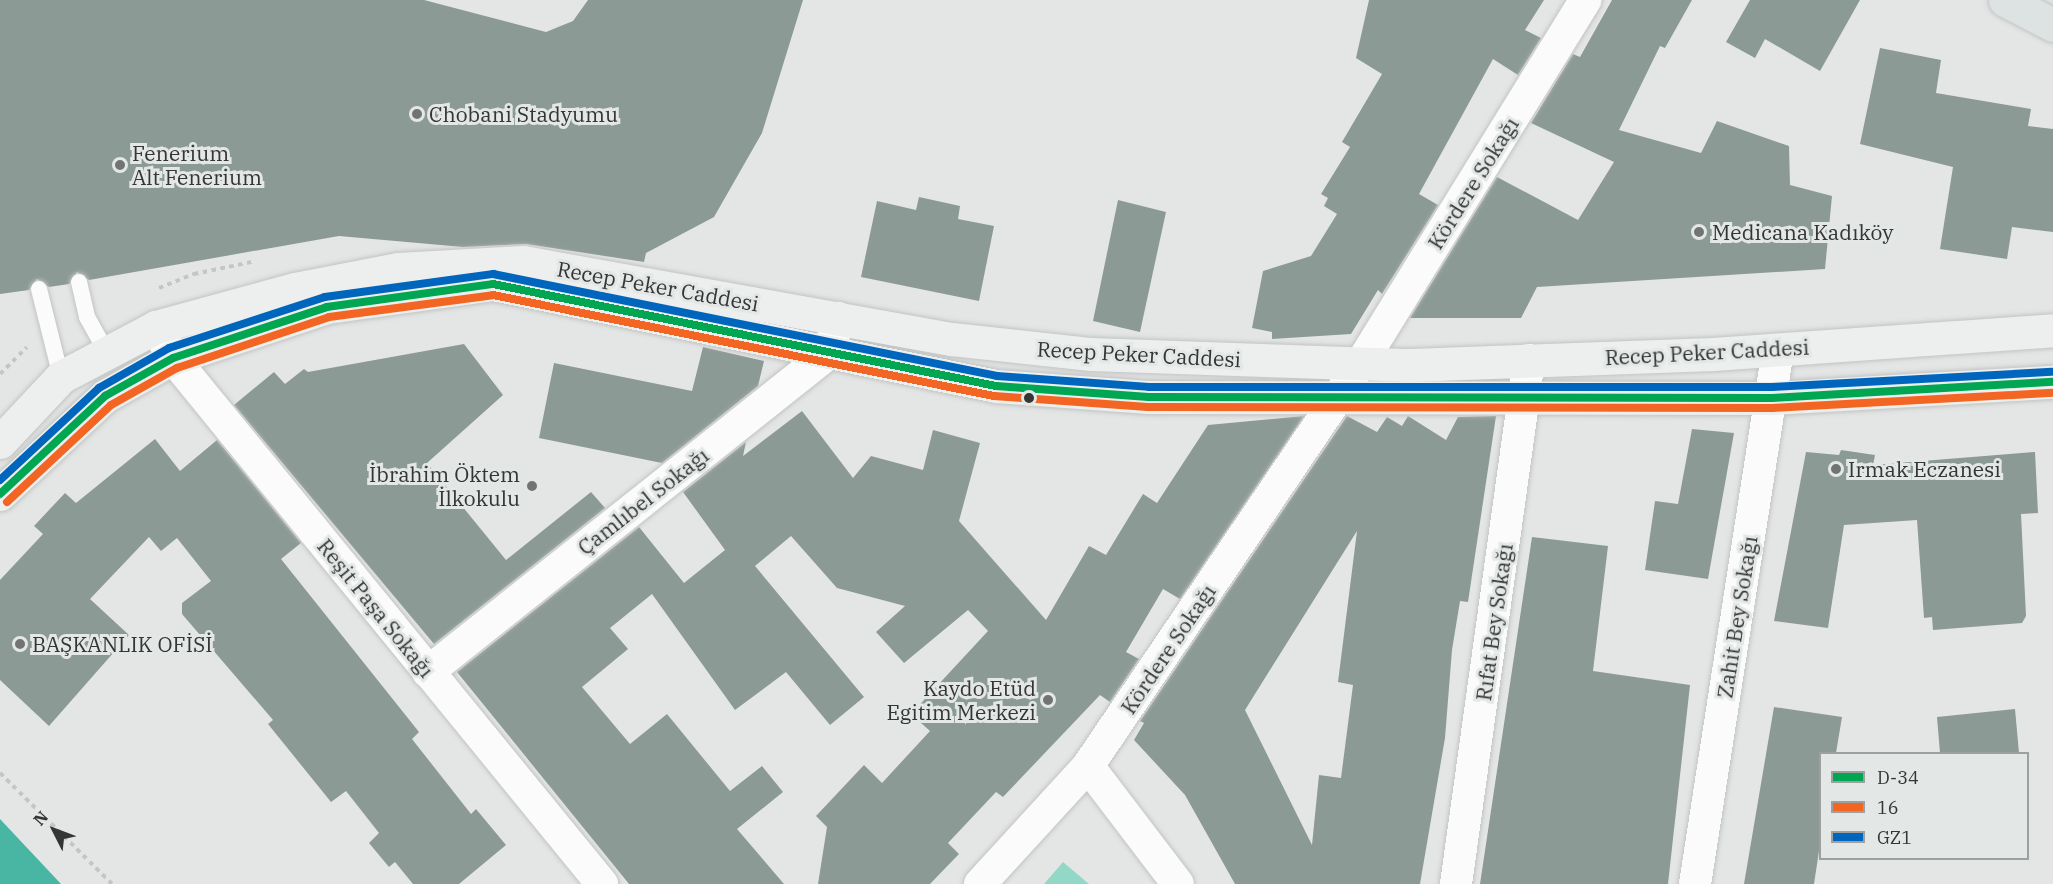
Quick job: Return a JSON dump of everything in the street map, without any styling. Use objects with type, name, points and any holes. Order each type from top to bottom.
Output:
[{"type":"main road","points":[[2005,0],[2053,25]]},
{"type":"main road","name":"Recep Peker Caddesi","points":[[0,442],[61,377],[105,351],[156,327],[295,289],[398,269],[523,262],[952,339],[1091,354],[1360,365],[1778,350],[2053,330]]},
{"type":"main road","name":"Recep Peker Caddesi","points":[[0,494],[105,396],[173,358],[327,307],[494,284],[996,386],[1149,397],[1337,399],[1527,395],[1772,398],[2053,382]]},
{"type":"street","name":"Kördere Sokağı","points":[[1360,365],[1585,0]]},
{"type":"street","points":[[830,352],[838,318]]},
{"type":"street","name":"Reşit Paşa Sokağı","points":[[156,327],[173,358],[602,884]]},
{"type":"street","name":"Zahit Bey Sokağı","points":[[1695,884],[1778,350]]},
{"type":"street","name":"Çamlıbel Sokağı","points":[[428,672],[830,352]]},
{"type":"street","name":"Rıfat Bey Sokağı","points":[[1456,884],[1527,395],[1529,360]]},
{"type":"street","points":[[1337,399],[1360,365]]},
{"type":"street","name":"Kördere Sokağı","points":[[980,884],[1088,766],[1337,399]]},
{"type":"street","points":[[1088,766],[1178,884]]},
{"type":"lane","points":[[79,282],[87,317],[105,351]]},
{"type":"lane","points":[[39,289],[61,377]]},
{"type":"path","points":[[0,773],[112,884]]},
{"type":"shaded area","points":[[0,819],[61,884],[0,884]]},
{"type":"shaded area","points":[[1063,862],[1089,884],[1044,884]]},
{"type":"building","name":"Chobani Stadyumu","points":[[0,0],[424,0],[546,32],[573,21],[588,0],[803,0],[762,133],[714,217],[646,253],[644,262],[526,244],[463,247],[339,236],[89,280],[77,272],[69,284],[49,287],[37,279],[29,290],[0,294]]},
{"type":"building","points":[[1369,0],[1544,0],[1525,30],[1541,38],[1518,75],[1493,59],[1419,194],[1438,205],[1382,294],[1378,290],[1351,334],[1272,339],[1272,332],[1252,328],[1263,271],[1311,256],[1337,214],[1324,206],[1328,198],[1321,194],[1350,147],[1342,142],[1382,74],[1356,58]]},
{"type":"building","points":[[1612,0],[1692,0],[1665,48],[1660,46],[1619,130],[1701,153],[1717,121],[1789,146],[1790,185],[1832,196],[1825,269],[1537,287],[1521,318],[1410,318],[1497,177],[1578,220],[1614,162],[1531,123],[1573,54],[1580,57]]},
{"type":"building","points":[[1750,0],[1860,0],[1820,71],[1765,39],[1755,58],[1726,42]]},
{"type":"building","points":[[1880,48],[1941,60],[1936,93],[2031,109],[2028,126],[2053,129],[2053,232],[2012,227],[2007,259],[1940,249],[1953,167],[1860,144]]},
{"type":"building","points":[[919,197],[960,206],[958,219],[994,226],[979,301],[861,277],[877,201],[916,210]]},
{"type":"building","points":[[1118,200],[1166,212],[1140,332],[1093,321]]},
{"type":"building","points":[[464,344],[503,395],[427,463],[506,560],[591,492],[605,508],[434,644],[234,405],[274,372],[285,384],[304,369],[308,372]]},
{"type":"building","points":[[703,347],[764,361],[758,386],[662,463],[539,438],[554,363],[692,391]]},
{"type":"building","points":[[802,411],[853,478],[871,456],[923,470],[933,430],[980,443],[959,521],[1046,620],[1089,546],[1106,555],[1143,494],[1157,503],[1208,425],[1304,416],[1180,599],[1163,589],[1126,652],[1139,659],[1110,702],[1100,695],[1003,797],[996,792],[948,843],[959,854],[930,884],[818,884],[827,827],[816,816],[864,765],[882,783],[930,731],[911,714],[988,631],[968,610],[904,663],[876,632],[905,606],[837,588],[791,536],[755,566],[864,697],[830,725],[786,672],[735,710],[652,594],[610,628],[628,649],[582,687],[630,744],[667,714],[730,791],[762,766],[783,792],[737,829],[784,884],[629,884],[457,672],[639,527],[684,583],[725,550],[683,492],[746,442],[743,456]]},
{"type":"building","points":[[1347,416],[1377,432],[1387,417],[1402,426],[1408,416],[1446,440],[1458,417],[1496,416],[1468,602],[1460,601],[1452,650],[1445,738],[1420,884],[1235,884],[1185,795],[1134,740],[1144,723],[1140,721]],"holes":[[[1357,531],[1338,682],[1353,685],[1341,778],[1319,775],[1312,845],[1245,710]]]},
{"type":"building","points":[[1692,429],[1734,433],[1708,579],[1645,570],[1655,501],[1678,504]]},
{"type":"building","points":[[155,439],[180,471],[217,440],[301,543],[281,559],[419,732],[412,739],[471,814],[476,809],[506,845],[459,884],[413,884],[395,862],[389,867],[369,843],[379,833],[346,791],[331,802],[268,724],[273,720],[182,614],[182,603],[211,581],[177,538],[161,551],[149,537],[90,599],[129,635],[49,726],[0,680],[0,580],[43,534],[34,526],[65,493],[76,503]]},
{"type":"building","points":[[1841,450],[1875,455],[1873,465],[2035,452],[2038,513],[2021,514],[2026,616],[2022,623],[1933,630],[1932,617],[1924,618],[1917,520],[1844,525],[1828,628],[1774,621],[1806,452],[1839,455]]},
{"type":"building","points":[[1532,537],[1608,546],[1593,671],[1690,685],[1668,884],[1480,884]]},
{"type":"building","points":[[1774,707],[1842,717],[1836,752],[1819,752],[1819,851],[1814,884],[1744,884]]},
{"type":"building","points":[[2015,709],[2019,752],[1940,752],[1937,717]]},
{"type":"transit line","name":"GZ1","points":[[0,480],[99,388],[169,348],[325,297],[493,274],[997,376],[1149,387],[1772,387],[2052,372]]},
{"type":"transit line","name":"D-34","points":[[0,494],[105,396],[173,358],[327,307],[493,284],[996,386],[1149,397],[1772,398],[2053,382]]},
{"type":"transit line","name":"16","points":[[7,502],[111,405],[177,368],[329,317],[493,295],[994,396],[1148,407],[1772,408],[2053,393]]},
{"type":"place","name":"Chobani Stadyumu","points":[[417,114]]},
{"type":"place","name":"Fenerium Alt Fenerium","points":[[120,165]]},
{"type":"place","name":"Medicana Kadıköy","points":[[1699,232]]},
{"type":"place","name":"Irmak Eczanesi","points":[[1836,469]]},
{"type":"place","name":"İbrahim Öktem İlkokulu","points":[[532,486]]},
{"type":"place","name":"BAŞKANLIK OFİSİ","points":[[20,644]]},
{"type":"place","name":"Kaydo Etüd Egitim Merkezi","points":[[1048,700]]}]
